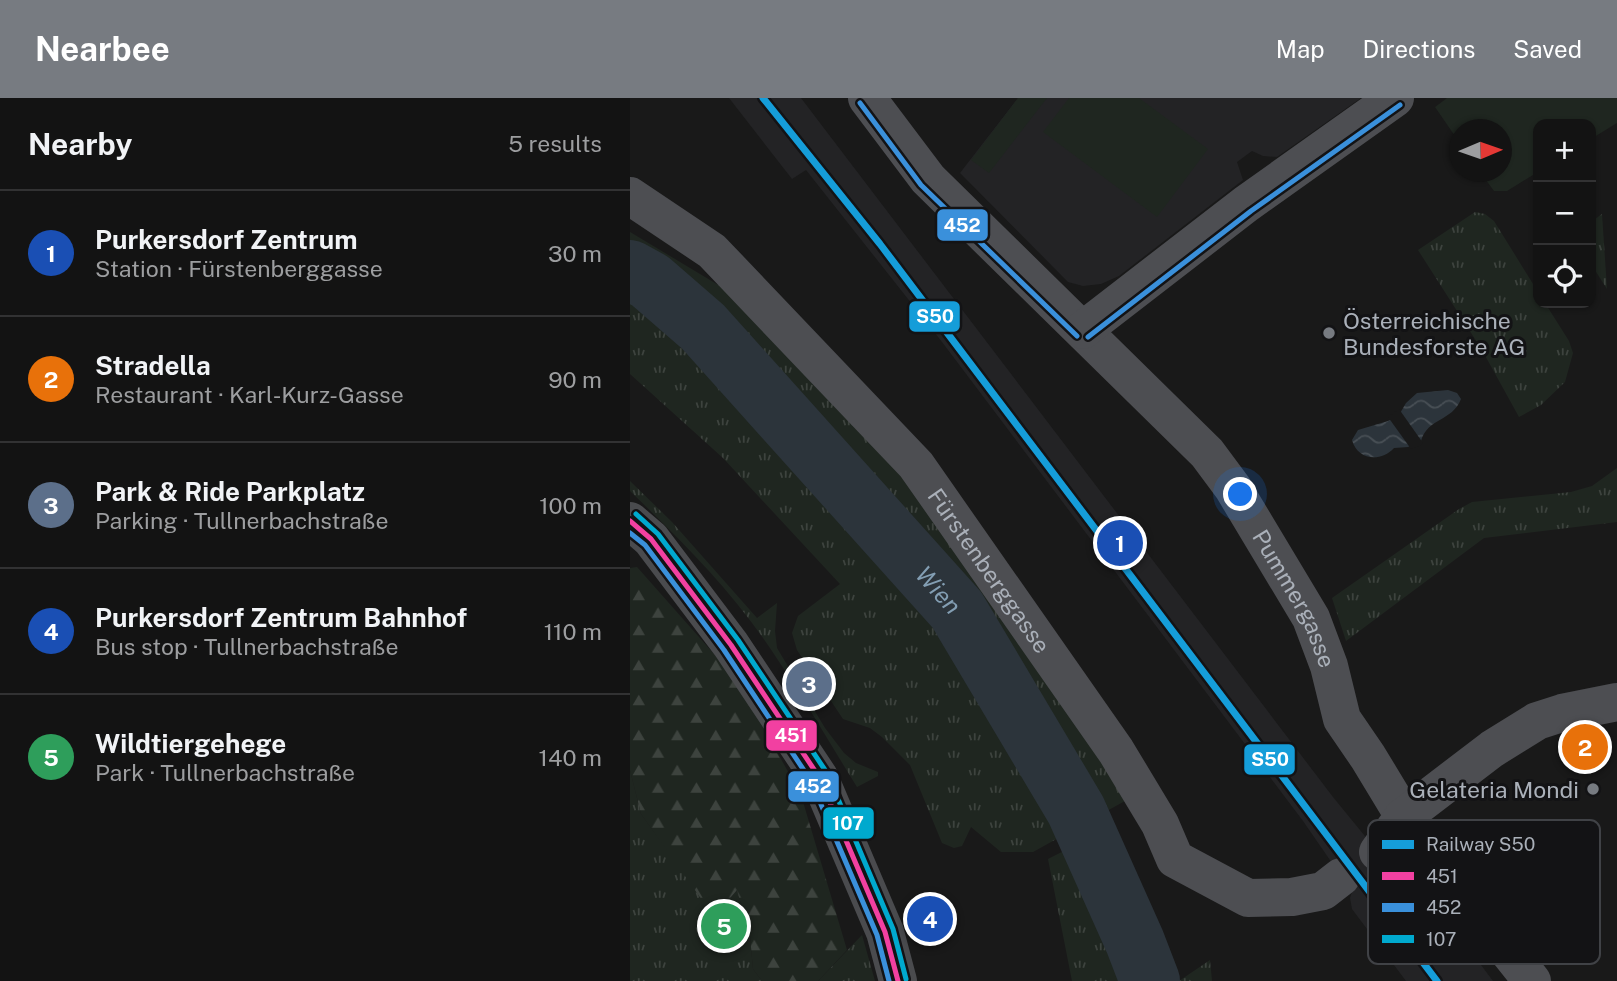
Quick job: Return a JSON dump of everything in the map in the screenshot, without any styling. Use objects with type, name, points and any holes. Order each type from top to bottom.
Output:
[{"type":"main road","points":[[630,521],[651,540],[731,645],[819,777],[884,932],[898,981]]},
{"type":"street","name":"Pummergasse","points":[[867,98],[928,180],[1207,453],[1233,488],[1311,618],[1329,666],[1342,719],[1368,757],[1422,820]]},
{"type":"street","points":[[1083,330],[1246,204],[1395,98]]},
{"type":"street","name":"Fürstenberggasse","points":[[630,197],[712,251],[916,465],[1116,751],[1160,824],[1175,859],[1248,898],[1292,898],[1322,891],[1341,877]]},
{"type":"street","points":[[1406,820],[1415,809],[1492,749],[1537,721],[1617,702]]},
{"type":"street","name":"Pummergasse","points":[[1520,964],[1532,981]]},
{"type":"shaded area","points":[[729,98],[801,98],[1368,840],[1368,930],[1352,909],[1352,892],[1303,821],[942,342],[806,170],[792,179]]},
{"type":"shaded area","points":[[1018,98],[1361,98],[1277,157],[1263,156],[1252,151],[1237,162],[1243,180],[1119,276],[1101,284],[1083,286],[1068,282],[960,173]]},
{"type":"shaded area","points":[[1393,964],[1480,964],[1493,981],[1406,981]]},
{"type":"green space","points":[[1018,98],[1047,98],[989,173],[971,160]]},
{"type":"green space","points":[[1069,98],[1139,98],[1208,149],[1157,217],[1043,132]]},
{"type":"green space","points":[[1447,98],[1617,98],[1617,123],[1596,136],[1596,119],[1533,119],[1533,175],[1507,191],[1494,191],[1487,182],[1512,182],[1512,119],[1449,119],[1449,127],[1435,107]]},
{"type":"green space","points":[[1475,212],[1485,214],[1494,221],[1533,284],[1533,308],[1548,308],[1569,341],[1573,353],[1565,382],[1541,405],[1519,417],[1482,350],[1418,250]]},
{"type":"green space","points":[[1602,214],[1607,289],[1596,272],[1596,218]]},
{"type":"green space","points":[[630,232],[765,313],[926,502],[1132,797],[1033,852],[1001,852],[971,827],[962,846],[954,848],[942,843],[910,765],[870,728],[843,719],[797,650],[792,633],[798,616],[840,584],[723,458],[630,374]]},
{"type":"green space","points":[[1617,468],[1617,522],[1484,538],[1346,641],[1332,598],[1459,509],[1472,502],[1571,492],[1592,486]]},
{"type":"green space","points":[[630,481],[672,522],[757,618],[777,603],[777,648],[825,728],[844,753],[856,763],[878,772],[878,776],[857,787],[757,629],[706,567],[630,491]]},
{"type":"green space","points":[[637,567],[737,680],[801,795],[847,950],[818,981],[762,981],[753,969],[750,936],[737,890],[714,917],[641,814],[630,770],[630,568]]},
{"type":"green space","points":[[630,770],[641,814],[715,916],[737,890],[750,936],[753,969],[762,981],[630,981]]},
{"type":"green space","points":[[1109,828],[1179,981],[1072,981],[1048,859]]},
{"type":"green space","points":[[862,935],[875,981],[818,981]]},
{"type":"green space","points":[[1210,960],[1212,981],[1179,981]]},
{"type":"water","points":[[1448,390],[1457,393],[1461,399],[1452,412],[1424,433],[1421,441],[1408,447],[1394,448],[1377,457],[1364,455],[1355,447],[1352,440],[1358,430],[1399,415],[1406,403],[1417,393]]},
{"type":"pier","points":[[1399,409],[1423,443],[1420,446],[1411,449],[1388,417]]},
{"type":"waterway","name":"Wien","points":[[630,270],[650,281],[703,327],[957,610],[1076,810],[1150,981]]},
{"type":"rail line","name":"S50","points":[[763,98],[880,244],[1368,890]]},
{"type":"rail line","name":"S50","points":[[1424,964],[1437,981]]},
{"type":"transit line","name":"452","points":[[860,103],[921,185],[1077,336]]},
{"type":"transit line","name":"452","points":[[1088,337],[1251,211],[1400,105]]},
{"type":"transit line","name":"107","points":[[636,514],[658,534],[738,640],[827,773],[893,929],[906,979]]},
{"type":"transit line","name":"451","points":[[630,521],[651,539],[731,645],[819,777],[885,932],[898,981]]},
{"type":"transit line","name":"452","points":[[630,533],[645,545],[724,650],[811,781],[877,935],[889,981]]},
{"type":"place","name":"Österreichische Bundesforste AG","points":[[1329,333]]},
{"type":"place","name":"Purkersdorf Zentrum","points":[[1120,543]]},
{"type":"place","name":"Park & Ride Parkplatz","points":[[809,684]]},
{"type":"place","name":"Stradella","points":[[1585,747]]},
{"type":"place","name":"Gelateria Mondi","points":[[1593,789]]},
{"type":"place","name":"Purkersdorf Zentrum Bahnhof","points":[[930,919]]},
{"type":"place","name":"Wildtiergehege","points":[[724,926]]}]
